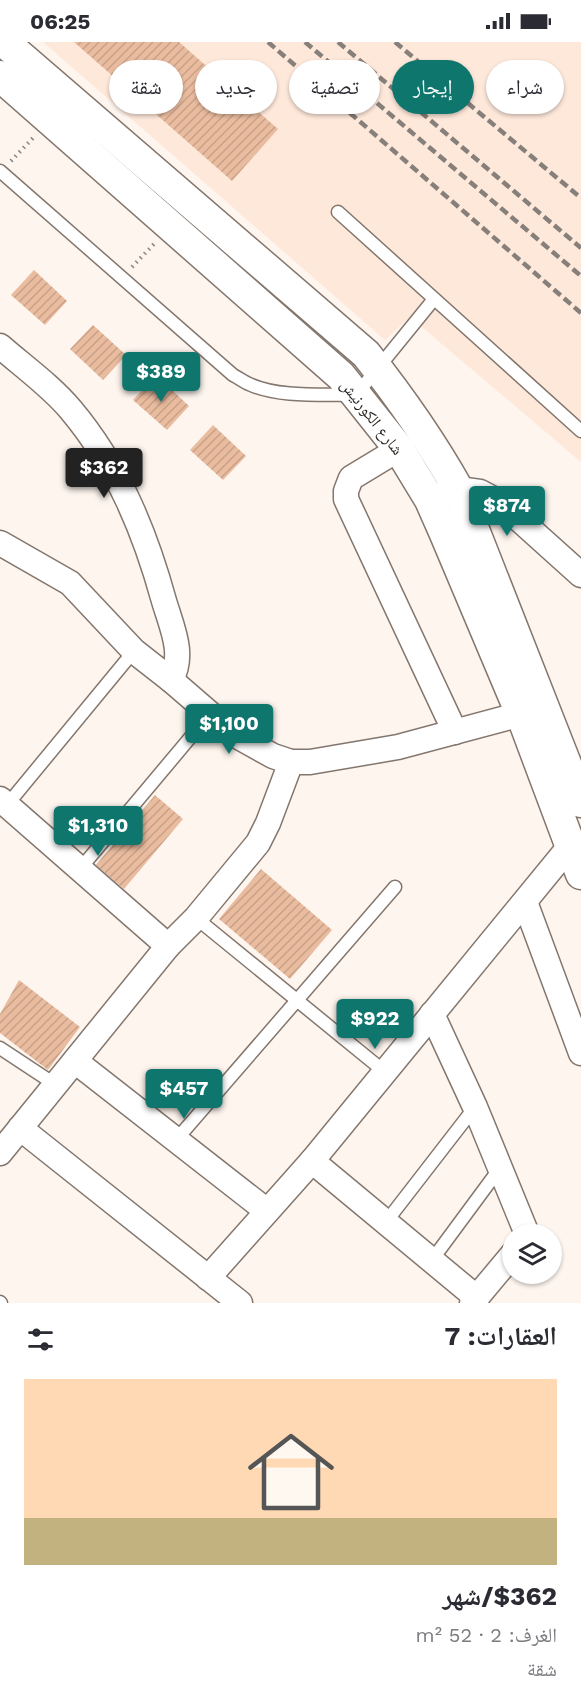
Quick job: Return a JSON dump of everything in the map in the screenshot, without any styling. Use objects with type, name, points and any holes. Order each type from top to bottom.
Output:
[{"type":"street","name":"شارع الكورنيش","points":[[4,42],[366,354],[402,400],[436,450],[458,489],[581,802]]},
{"type":"street","name":"شارع الكورنيش","points":[[0,76],[341,376],[399,449],[430,500],[521,714],[581,874]]},
{"type":"street","points":[[0,346],[70,410],[112,468],[125,492],[144,537],[178,650],[177,667],[171,680]]},
{"type":"street","points":[[399,449],[351,478],[346,491],[346,499],[454,732]]},
{"type":"street","points":[[430,500],[458,489],[480,492],[501,503],[581,575]]},
{"type":"street","points":[[0,543],[70,583],[134,651],[237,736],[273,756],[291,762],[310,762],[398,747],[521,714]]},
{"type":"street","points":[[1,1151],[168,946],[196,918],[258,843],[291,762]]},
{"type":"street","points":[[4,802],[168,946]]},
{"type":"street","points":[[208,1278],[312,1161],[570,846]]},
{"type":"street","points":[[525,902],[581,1053]]},
{"type":"street","points":[[432,1014],[475,1107],[523,1224]]},
{"type":"street","points":[[75,1061],[267,1211]]},
{"type":"street","points":[[20,1128],[240,1303]]},
{"type":"street","points":[[312,1161],[432,1260],[475,1300],[502,1267]]},
{"type":"lane","points":[[0,172],[233,375],[250,385],[289,393],[356,395],[434,299]]},
{"type":"lane","points":[[338,212],[581,431]]},
{"type":"lane","points":[[4,802],[134,651]]},
{"type":"lane","points":[[80,869],[210,714]]},
{"type":"lane","points":[[176,1140],[395,887]]},
{"type":"lane","points":[[196,918],[385,1072]]},
{"type":"lane","points":[[0,1048],[56,1085]]},
{"type":"lane","points":[[386,1222],[475,1107]]},
{"type":"lane","points":[[432,1260],[500,1168]]},
{"type":"path","points":[[0,172],[50,120]]},
{"type":"path","points":[[123,278],[170,226]]},
{"type":"shaded area","points":[[43,42],[581,42],[581,462],[410,317],[385,340],[126,114],[183,114],[183,60],[109,60],[109,100]]},
{"type":"building","points":[[74,42],[179,42],[199,60],[195,60],[195,114],[261,114],[278,129],[232,181],[156,114],[183,114],[183,60],[109,60],[109,73]]},
{"type":"building","points":[[34,270],[67,301],[45,325],[11,295]]},
{"type":"building","points":[[93,325],[126,355],[103,380],[70,349]]},
{"type":"building","points":[[156,375],[189,406],[167,430],[133,400]]},
{"type":"building","points":[[213,425],[246,456],[223,480],[190,450]]},
{"type":"building","points":[[155,795],[183,819],[124,889],[96,865]]},
{"type":"building","points":[[261,869],[332,930],[290,979],[219,919]]},
{"type":"building","points":[[19,980],[80,1027],[48,1070],[0,1033],[0,1014]]},
{"type":"railway","points":[[268,42],[581,313]]},
{"type":"railway","points":[[305,42],[581,276]]},
{"type":"railway","points":[[338,42],[581,248]]},
{"type":"railway","points":[[395,42],[581,198]]}]
